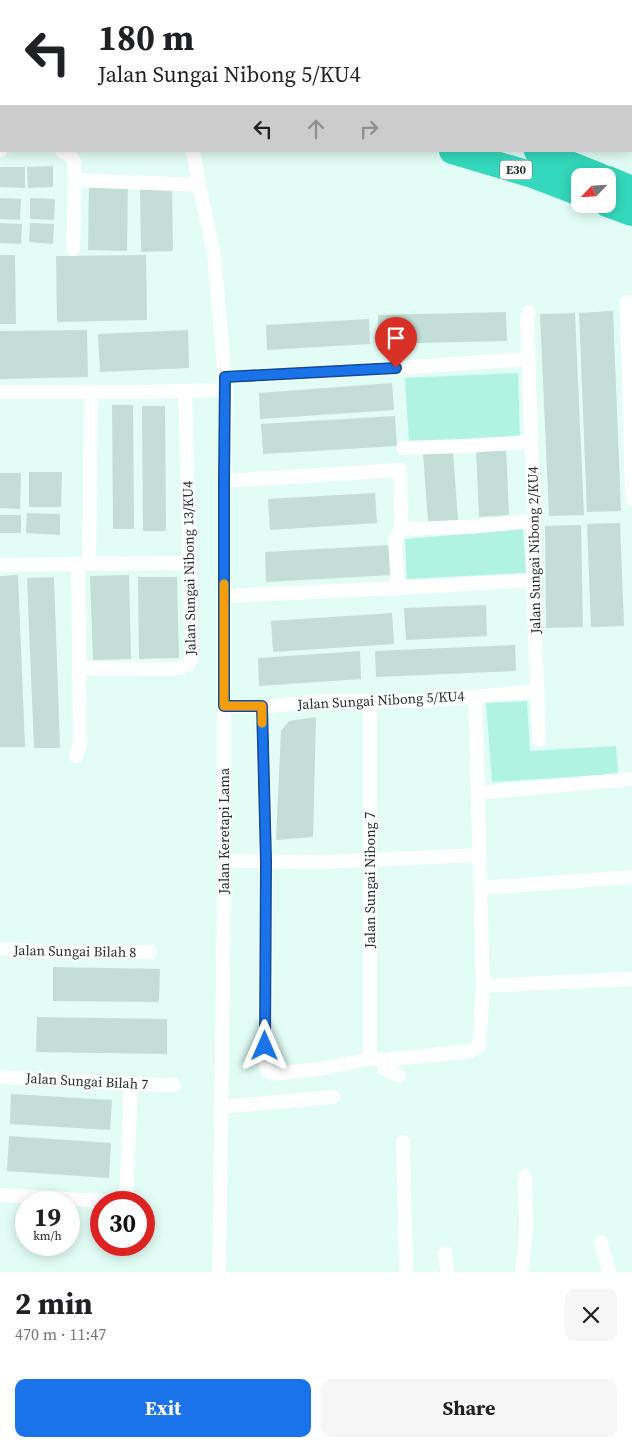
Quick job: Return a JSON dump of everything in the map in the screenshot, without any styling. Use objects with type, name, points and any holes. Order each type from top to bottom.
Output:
[{"type":"highway","name":"E30","points":[[455,152],[533,175],[571,190]]},
{"type":"highway","name":"E30","points":[[540,152],[580,168]]},
{"type":"highway","points":[[616,182],[632,189]]},
{"type":"highway","points":[[616,207],[632,213]]},
{"type":"street","points":[[64,152],[69,154],[74,161],[73,249]]},
{"type":"street","name":"Jalan Keretapi Lama","points":[[193,152],[214,254],[225,383],[224,861],[219,1272]]},
{"type":"street","points":[[75,180],[199,185]]},
{"type":"street","points":[[629,302],[627,312],[632,499]]},
{"type":"street","name":"Jalan Sungai Nibong 2/KU4","points":[[529,312],[527,318],[534,522],[533,580],[539,740]]},
{"type":"street","points":[[0,392],[186,391],[225,383],[528,359]]},
{"type":"street","name":"Jalan Sungai Nibong 13/KU4","points":[[80,668],[171,669],[189,664],[192,657],[186,391]]},
{"type":"street","points":[[76,756],[80,745],[83,564],[91,392]]},
{"type":"street","points":[[403,448],[531,442]]},
{"type":"street","points":[[224,481],[400,470],[401,529],[395,539],[398,588]]},
{"type":"street","points":[[401,529],[534,522]]},
{"type":"street","points":[[0,566],[190,563]]},
{"type":"street","points":[[224,596],[533,580]]},
{"type":"street","name":"Jalan Sungai Nibong 5/KU4","points":[[224,706],[262,706],[321,702],[426,701],[538,691]]},
{"type":"street","points":[[262,706],[266,861],[265,1064],[267,1071],[273,1074],[319,1069],[370,1059],[385,1060],[470,1052],[479,1046],[483,986],[475,696]]},
{"type":"street","name":"Jalan Sungai Nibong 7","points":[[370,702],[370,1059]]},
{"type":"street","points":[[478,793],[632,780]]},
{"type":"street","points":[[224,861],[320,862],[479,855]]},
{"type":"street","points":[[480,888],[632,877]]},
{"type":"street","name":"Jalan Sungai Bilah 8","points":[[0,950],[150,952]]},
{"type":"street","points":[[483,986],[632,979]]},
{"type":"street","points":[[385,1060],[385,1069],[399,1076]]},
{"type":"street","name":"Jalan Sungai Bilah 7","points":[[0,1077],[174,1085]]},
{"type":"street","points":[[0,1196],[120,1202],[126,1198],[131,1084]]},
{"type":"street","points":[[221,1107],[333,1097]]},
{"type":"street","points":[[403,1142],[406,1272]]},
{"type":"street","points":[[522,1272],[526,1232],[524,1176]]},
{"type":"street","points":[[601,1242],[609,1272]]},
{"type":"street","points":[[445,1252],[447,1272]]},
{"type":"green space","points":[[518,373],[520,437],[409,442],[405,378]]},
{"type":"green space","points":[[523,529],[526,573],[407,579],[405,539]]},
{"type":"green space","points":[[527,701],[530,751],[616,746],[618,774],[492,782],[486,703]]},
{"type":"building","points":[[53,166],[53,187],[28,188],[27,167]]},
{"type":"building","points":[[0,167],[25,167],[25,188],[0,187]]},
{"type":"building","points":[[89,182],[128,183],[127,251],[88,250]]},
{"type":"building","points":[[172,184],[173,251],[141,252],[140,185]]},
{"type":"building","points":[[0,198],[21,199],[20,220],[0,219]]},
{"type":"building","points":[[30,198],[55,199],[54,220],[30,219]]},
{"type":"building","points":[[0,223],[22,224],[21,244],[0,243]]},
{"type":"building","points":[[30,223],[54,224],[53,244],[29,242]]},
{"type":"building","points":[[0,255],[15,255],[16,324],[0,324]]},
{"type":"building","points":[[146,255],[147,320],[57,322],[56,256]]},
{"type":"building","points":[[613,311],[621,511],[587,512],[579,313]]},
{"type":"building","points":[[506,312],[507,341],[378,344],[378,315]]},
{"type":"building","points":[[575,313],[584,515],[549,516],[540,314]]},
{"type":"building","points":[[369,319],[370,344],[267,350],[266,325]]},
{"type":"building","points":[[87,330],[88,377],[0,379],[0,331]]},
{"type":"building","points":[[188,330],[189,368],[100,372],[98,334]]},
{"type":"building","points":[[392,383],[394,410],[260,419],[259,393]]},
{"type":"building","points":[[112,405],[133,405],[134,529],[113,529]]},
{"type":"building","points":[[142,406],[165,406],[166,531],[143,531]]},
{"type":"building","points":[[395,416],[397,446],[263,454],[261,424]]},
{"type":"building","points":[[506,447],[509,515],[479,517],[476,449]]},
{"type":"building","points":[[453,451],[458,520],[428,522],[423,453]]},
{"type":"building","points":[[29,472],[62,472],[61,507],[29,507]]},
{"type":"building","points":[[0,473],[21,473],[20,509],[0,508]]},
{"type":"building","points":[[375,493],[377,523],[270,530],[268,499]]},
{"type":"building","points":[[27,513],[60,514],[60,535],[26,533]]},
{"type":"building","points":[[0,515],[21,515],[21,533],[0,533]]},
{"type":"building","points":[[620,523],[624,626],[591,627],[587,524]]},
{"type":"building","points":[[581,525],[583,627],[546,628],[545,526]]},
{"type":"building","points":[[391,545],[392,575],[266,582],[265,552]]},
{"type":"building","points":[[18,575],[25,747],[0,747],[0,576]]},
{"type":"building","points":[[129,575],[131,659],[93,660],[90,576]]},
{"type":"building","points":[[54,577],[60,748],[34,748],[27,578]]},
{"type":"building","points":[[138,577],[177,577],[179,658],[139,659]]},
{"type":"building","points":[[486,605],[487,636],[406,640],[404,608]]},
{"type":"building","points":[[392,613],[394,644],[273,652],[271,621]]},
{"type":"building","points":[[515,645],[516,671],[376,677],[375,651]]},
{"type":"building","points":[[360,651],[361,679],[259,686],[258,658]]},
{"type":"building","points":[[316,717],[313,837],[276,840],[281,731],[289,721]]},
{"type":"building","points":[[53,967],[160,969],[159,1002],[53,1001]]},
{"type":"building","points":[[37,1017],[167,1019],[167,1054],[36,1052]]},
{"type":"building","points":[[11,1094],[112,1100],[110,1130],[10,1124]]},
{"type":"building","points":[[9,1136],[111,1143],[109,1178],[7,1171]]},
{"type":"slow traffic","points":[[224,584],[224,706],[262,706],[262,723]]},
{"type":"route","points":[[265,1046],[266,861],[262,706],[224,706],[225,377],[396,368]]}]
